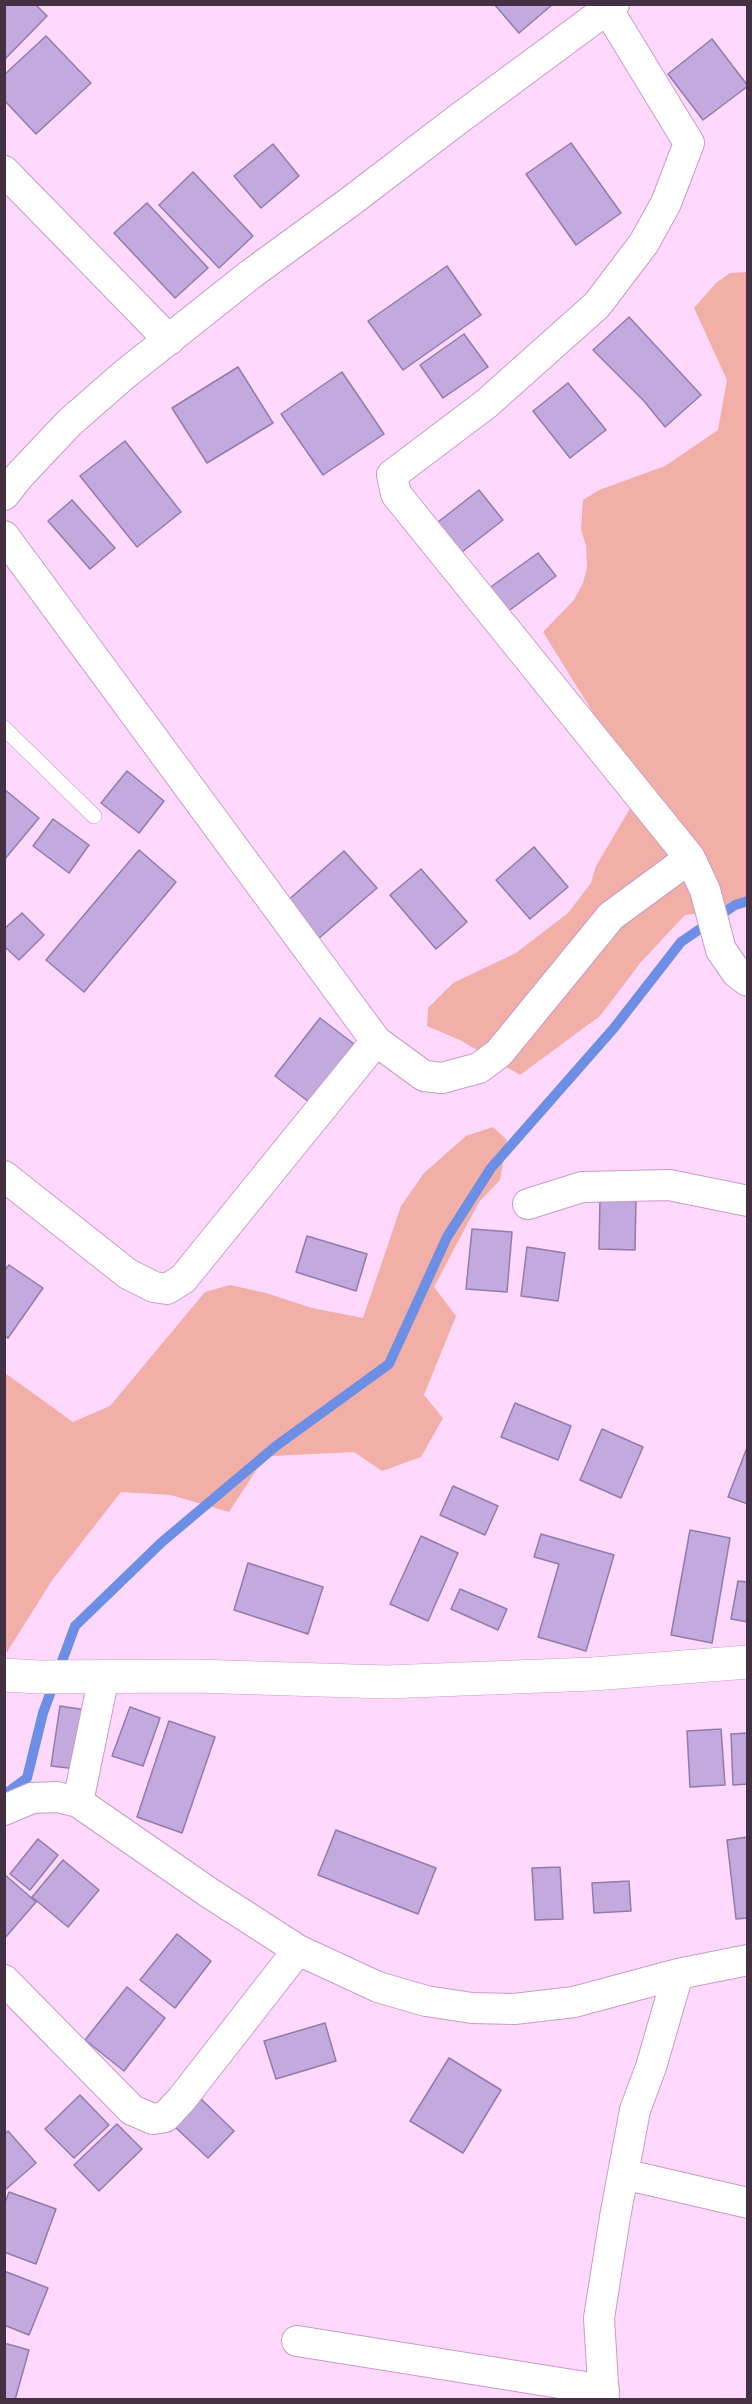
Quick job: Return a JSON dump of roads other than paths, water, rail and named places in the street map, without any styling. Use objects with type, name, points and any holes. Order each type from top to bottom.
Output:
[{"type":"street","points":[[4,495],[18,476],[69,423],[125,375],[251,274],[596,11],[689,143],[666,203],[644,243],[597,305],[486,404],[392,475],[396,494],[690,858],[705,890],[721,951],[737,974],[747,981]]},
{"type":"street","points":[[4,171],[169,340]]},
{"type":"street","points":[[4,536],[376,1041],[424,1076],[442,1078],[479,1068],[499,1053],[611,916],[690,858]]},
{"type":"street","points":[[4,1176],[128,1274],[154,1287],[167,1288],[183,1279],[376,1041]]},
{"type":"street","points":[[528,1204],[582,1187],[669,1185],[747,1201]]},
{"type":"street","points":[[4,1675],[38,1677],[194,1676],[397,1682],[593,1674],[747,1662]]},
{"type":"street","points":[[78,1802],[93,1676]]},
{"type":"street","points":[[4,1810],[32,1798],[57,1797],[78,1802],[207,1892],[297,1950],[378,1987],[426,2001],[472,2008],[513,2009],[574,2002],[678,1974],[747,1960]]},
{"type":"street","points":[[4,1980],[132,2110],[153,2119],[165,2117],[182,2100],[297,1950]]},
{"type":"street","points":[[297,2341],[604,2395],[599,2318],[623,2174],[635,2110],[651,2067],[678,1974]]},
{"type":"street","points":[[623,2174],[747,2203]]},
{"type":"lane","points":[[4,728],[94,816]]},
{"type":"waterway","points":[[4,1795],[27,1778],[43,1713],[75,1626],[162,1542],[276,1446],[389,1364],[447,1237],[491,1168],[614,1028],[681,942],[735,905],[748,901]]}]
